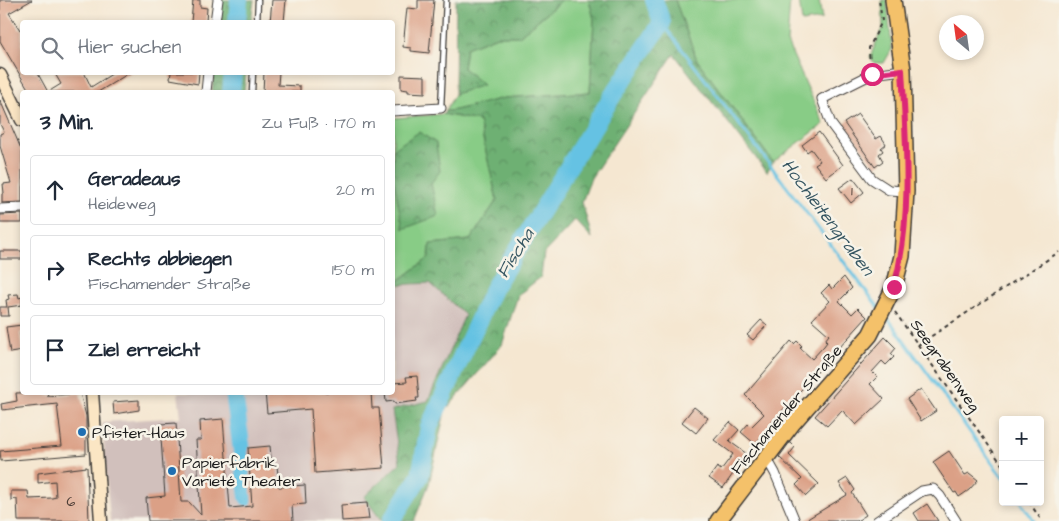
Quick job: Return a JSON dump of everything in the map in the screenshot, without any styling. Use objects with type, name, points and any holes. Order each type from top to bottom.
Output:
[{"type":"main road","name":"Fischamender Straße","points":[[718,521],[793,423],[856,353],[884,310],[902,256],[906,191],[902,70],[893,0]]},
{"type":"main road","points":[[0,75],[20,116]]},
{"type":"main road","points":[[92,395],[101,521]]},
{"type":"street","points":[[215,20],[218,0]]},
{"type":"street","points":[[902,70],[872,74],[822,99],[831,124],[872,179],[889,190],[906,191]]},
{"type":"street","points":[[206,90],[208,75]]},
{"type":"street","points":[[395,111],[441,108]]},
{"type":"street","points":[[0,209],[20,208]]},
{"type":"street","points":[[766,457],[775,472],[795,521]]},
{"type":"street","points":[[877,521],[922,491],[933,489],[940,496],[956,521]]},
{"type":"lane","points":[[257,20],[258,0]]},
{"type":"lane","points":[[441,108],[446,0]]},
{"type":"lane","points":[[252,90],[253,75]]},
{"type":"path","points":[[872,74],[868,60],[869,48],[882,21],[879,0]]},
{"type":"path","points":[[918,345],[1059,252]]},
{"type":"path","name":"Seegrabenweg","points":[[884,310],[918,345],[999,461]]},
{"type":"path","points":[[1031,506],[1042,521]]},
{"type":"shaded area","points":[[430,283],[465,315],[428,401],[392,411],[400,463],[364,497],[382,521],[110,521],[102,422],[181,417],[178,395],[395,395],[395,286]]},
{"type":"green space","points":[[221,0],[254,0],[251,20],[219,20]]},
{"type":"green space","points":[[456,0],[562,0],[519,36],[497,36],[466,48],[463,68],[483,85],[455,94]]},
{"type":"green space","points":[[562,0],[589,0],[594,19],[590,92],[504,98],[445,111],[455,94],[482,84],[463,68],[466,48],[497,36],[519,36]]},
{"type":"green space","points":[[589,0],[675,0],[697,60],[773,162],[767,172],[674,54],[591,178],[582,202],[592,238],[575,220],[544,253],[541,277],[518,295],[502,345],[445,411],[429,484],[414,521],[382,521],[364,497],[400,463],[392,410],[428,401],[465,315],[430,283],[395,284],[429,258],[430,244],[470,240],[497,200],[479,121],[443,114],[445,111],[504,98],[590,92],[594,19]]},
{"type":"green space","points":[[675,0],[790,0],[787,42],[824,124],[773,162],[697,60]]},
{"type":"green space","points":[[799,0],[819,0],[822,19],[802,22]]},
{"type":"green space","points":[[882,0],[887,0],[892,49],[884,63],[874,63],[870,57],[883,26]]},
{"type":"green space","points":[[214,75],[246,75],[244,90],[212,90]]},
{"type":"green space","points":[[443,114],[479,121],[497,200],[470,240],[431,244],[429,258],[395,284],[395,118]]},
{"type":"green space","points":[[419,132],[436,143],[440,171],[431,183],[438,216],[403,229],[395,187],[395,148]]},
{"type":"building","points":[[0,0],[32,0],[9,13],[20,30],[20,75],[0,41]]},
{"type":"building","points":[[193,0],[200,0],[200,7],[207,8],[206,20],[191,20]]},
{"type":"building","points":[[272,0],[286,0],[284,20],[270,20]]},
{"type":"building","points":[[418,0],[434,0],[429,53],[411,51],[411,48],[403,47],[407,8],[418,9]]},
{"type":"building","points":[[20,75],[39,75],[47,90],[29,90]]},
{"type":"building","points":[[56,75],[85,75],[91,87],[110,75],[126,75],[101,90],[51,90],[61,84]]},
{"type":"building","points":[[171,75],[199,75],[198,84],[170,79]]},
{"type":"building","points":[[264,75],[279,75],[278,85],[300,86],[300,90],[263,90]]},
{"type":"building","points":[[401,75],[425,76],[425,93],[408,92],[408,90],[401,89]]},
{"type":"building","points":[[0,100],[20,146],[20,202],[2,203],[3,184],[11,183],[0,146],[0,134],[4,132],[0,124]]},
{"type":"building","points":[[858,114],[876,139],[881,136],[886,144],[881,148],[883,151],[879,154],[883,161],[875,167],[844,123]]},
{"type":"building","points":[[819,132],[843,165],[826,178],[815,164],[820,161],[811,149],[807,152],[802,145]]},
{"type":"building","points":[[853,178],[864,192],[851,203],[839,188]]},
{"type":"building","points":[[20,214],[20,223],[0,223],[0,215]]},
{"type":"building","points":[[0,251],[20,251],[20,259],[0,259]]},
{"type":"building","points":[[844,277],[852,288],[839,301],[852,314],[858,308],[867,317],[772,422],[774,423],[755,444],[741,432],[748,424],[751,427],[764,414],[745,395],[791,341],[794,344],[797,341],[802,346],[800,348],[812,359],[824,346],[827,342],[825,340],[829,335],[812,320],[830,301],[821,293],[829,285],[832,289]]},
{"type":"building","points":[[18,294],[20,305],[8,307],[9,316],[0,316],[0,307],[7,307],[6,300],[9,299],[8,295]]},
{"type":"building","points":[[761,320],[767,325],[753,340],[747,335]]},
{"type":"building","points":[[20,325],[20,351],[10,353],[6,327]]},
{"type":"building","points":[[885,337],[896,348],[891,354],[894,357],[886,365],[882,361],[872,372],[877,377],[870,384],[884,399],[856,425],[842,410],[827,426],[815,416]]},
{"type":"building","points":[[417,376],[419,398],[416,398],[417,401],[395,404],[394,401],[386,402],[385,395],[395,395],[395,383],[407,382],[406,377]]},
{"type":"building","points":[[921,389],[936,411],[921,421],[907,399]]},
{"type":"building","points":[[16,393],[20,393],[20,395],[48,396],[81,395],[86,416],[86,454],[1,461],[0,451],[62,446],[57,404],[2,410],[1,404],[17,401]]},
{"type":"building","points":[[265,395],[371,395],[372,408],[379,408],[384,468],[315,473],[311,409],[267,413]]},
{"type":"building","points":[[139,400],[139,410],[114,414],[113,402]]},
{"type":"building","points":[[694,407],[708,418],[696,433],[682,422]]},
{"type":"building","points":[[223,419],[230,508],[252,506],[248,448],[270,446],[272,466],[277,465],[279,487],[305,485],[306,504],[292,505],[293,521],[148,521],[146,498],[165,496],[160,424],[176,423],[181,502],[189,502],[201,515],[196,440],[201,440],[200,421]]},
{"type":"building","points":[[730,422],[739,430],[729,441],[747,454],[723,488],[709,478],[717,467],[721,470],[733,454],[714,440]]},
{"type":"building","points":[[790,442],[795,447],[789,455],[819,484],[806,496],[796,485],[802,479],[779,457]]},
{"type":"building","points":[[949,451],[965,475],[969,473],[978,480],[959,497],[956,492],[954,493],[933,462]]},
{"type":"building","points":[[87,467],[89,521],[18,521],[17,499],[11,500],[11,491],[28,491],[29,499],[56,497],[55,481],[38,483],[38,473]]},
{"type":"building","points":[[847,478],[855,490],[852,493],[866,515],[857,521],[804,521],[847,495],[839,483]]},
{"type":"building","points":[[367,503],[369,519],[342,521],[341,505]]},
{"type":"building","points":[[927,504],[938,521],[919,521],[914,513]]},
{"type":"waterway","name":"Fischa","points":[[237,20],[239,0]]},
{"type":"waterway","name":"Fischa","points":[[391,521],[420,476],[429,427],[493,289],[613,95],[662,23],[654,0]]},
{"type":"waterway","name":"Hochleitengraben","points":[[662,23],[879,308]]},
{"type":"waterway","name":"Fischa","points":[[231,90],[233,75]]},
{"type":"waterway","name":"Hochleitengraben","points":[[885,314],[999,472]]},
{"type":"waterway","name":"Fischa","points":[[234,395],[248,497]]},
{"type":"waterway","name":"Hochleitengraben","points":[[1024,506],[1034,521]]},
{"type":"place","name":"Pfister-Haus","points":[[82,432]]},
{"type":"place","name":"Papierfabrik Varieté Theater","points":[[172,471]]},
{"type":"route","points":[[872,74],[902,70],[906,215],[902,256],[894,287]]}]
